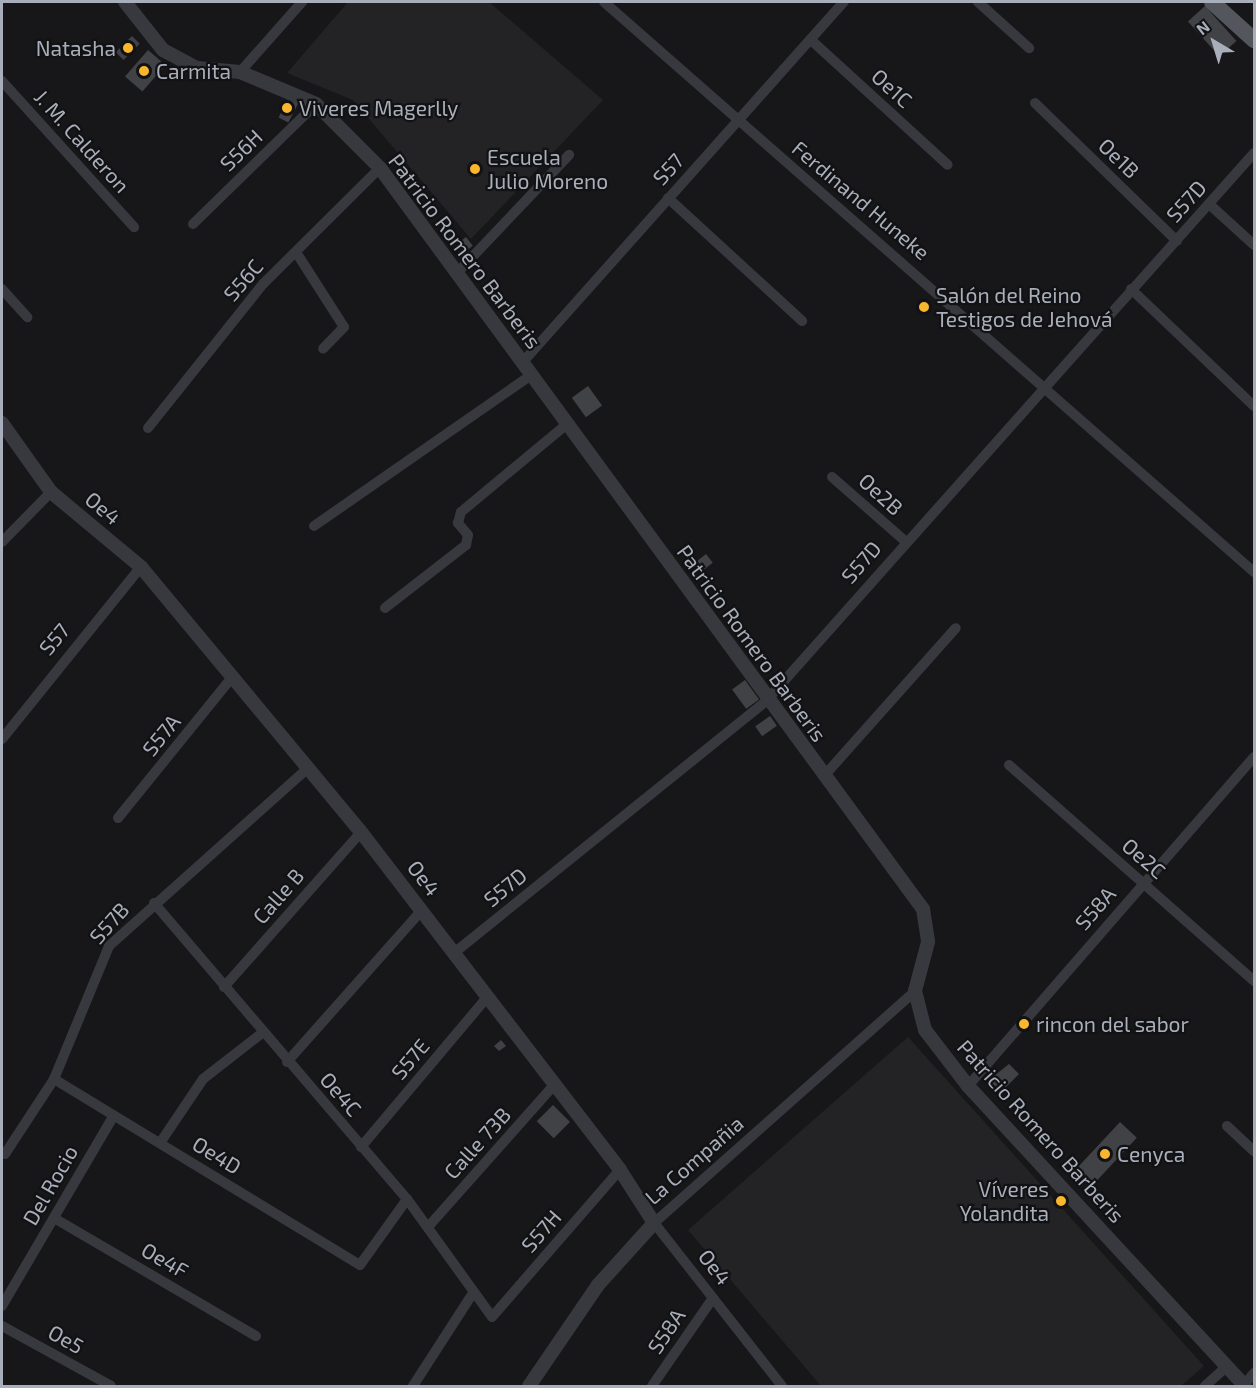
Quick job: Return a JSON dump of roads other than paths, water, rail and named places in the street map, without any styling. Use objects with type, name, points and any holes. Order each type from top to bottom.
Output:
[{"type":"main road","points":[[1212,2],[1254,40]]},
{"type":"street","name":"Patricio Romero Barberis","points":[[125,2],[163,50],[197,68],[240,72],[316,104],[380,168],[767,700],[923,909],[928,942],[915,991],[925,1030],[968,1086],[1245,1386]]},
{"type":"street","points":[[240,72],[302,2]]},
{"type":"street","name":"Ferdinand Huneke","points":[[603,2],[738,121],[1049,386],[1254,572]]},
{"type":"street","name":"S57","points":[[522,363],[844,2]]},
{"type":"street","points":[[978,2],[1029,48]]},
{"type":"street","name":"Oe1C","points":[[811,40],[948,165]]},
{"type":"street","name":"J. M. Calderon","points":[[2,81],[134,227]]},
{"type":"street","name":"Oe1B","points":[[1035,103],[1177,241]]},
{"type":"street","name":"S56H","points":[[193,224],[316,104]]},
{"type":"street","name":"S57D","points":[[454,953],[767,700],[905,541],[1049,386],[1131,290],[1254,153]]},
{"type":"street","points":[[457,273],[569,155]]},
{"type":"street","name":"S56C","points":[[148,429],[262,284],[380,168]]},
{"type":"street","points":[[668,198],[802,321]]},
{"type":"street","points":[[1209,204],[1254,245]]},
{"type":"street","points":[[296,252],[345,327],[323,349]]},
{"type":"street","points":[[2,289],[27,317]]},
{"type":"street","points":[[1131,290],[1254,406]]},
{"type":"street","points":[[314,526],[531,375]]},
{"type":"street","name":"Oe4","points":[[2,423],[51,492],[141,567],[361,832],[620,1170],[654,1223],[782,1386]]},
{"type":"street","points":[[386,608],[466,545],[468,535],[458,522],[461,512],[567,424]]},
{"type":"street","name":"Oe2B","points":[[832,477],[905,541]]},
{"type":"street","points":[[2,542],[51,492]]},
{"type":"street","name":"S57","points":[[2,739],[141,567]]},
{"type":"street","points":[[824,776],[956,628]]},
{"type":"street","name":"S57A","points":[[118,818],[233,676]]},
{"type":"street","name":"S58A","points":[[968,1086],[1142,882],[1254,757]]},
{"type":"street","name":"Oe2C","points":[[1009,765],[1254,981]]},
{"type":"street","name":"S57B","points":[[5,1154],[54,1079],[109,946],[154,903],[308,768]]},
{"type":"street","name":"Calle B","points":[[224,987],[361,832]]},
{"type":"street","name":"Oe4C","points":[[154,903],[262,1033],[407,1199],[492,1317]]},
{"type":"street","points":[[287,1062],[422,910]]},
{"type":"street","name":"La Compañia","points":[[529,1386],[598,1285],[654,1223],[915,991]]},
{"type":"street","name":"S57E","points":[[362,1147],[488,996]]},
{"type":"street","points":[[160,1143],[203,1079],[262,1033]]},
{"type":"street","name":"Oe4D","points":[[54,1079],[360,1265],[407,1199]]},
{"type":"street","name":"Calle 73B","points":[[428,1227],[554,1085]]},
{"type":"street","name":"Del Rocio","points":[[2,1306],[114,1115]]},
{"type":"street","points":[[1227,1126],[1254,1151]]},
{"type":"street","name":"S57H","points":[[492,1317],[620,1170]]},
{"type":"street","name":"Oe4F","points":[[54,1218],[256,1336]]},
{"type":"street","points":[[412,1386],[473,1293]]},
{"type":"street","name":"S58A","points":[[652,1386],[713,1298]]},
{"type":"street","name":"Oe5","points":[[2,1326],[111,1386]]},
{"type":"street","points":[[1205,1386],[1227,1366]]},
{"type":"street","points":[[1245,1386],[1254,1373]]},
{"type":"place","name":"Natasha","points":[[128,48]]},
{"type":"place","name":"Carmita","points":[[144,71]]},
{"type":"place","name":"Viveres Magerlly","points":[[287,108]]},
{"type":"place","name":"Escuela Julio Moreno","points":[[475,169]]},
{"type":"place","name":"Salón del Reino Testigos de Jehová","points":[[924,307]]},
{"type":"place","name":"rincon del sabor","points":[[1024,1024]]},
{"type":"place","name":"Cenyca","points":[[1105,1154]]},
{"type":"place","name":"Víveres Yolandita","points":[[1061,1201]]}]
